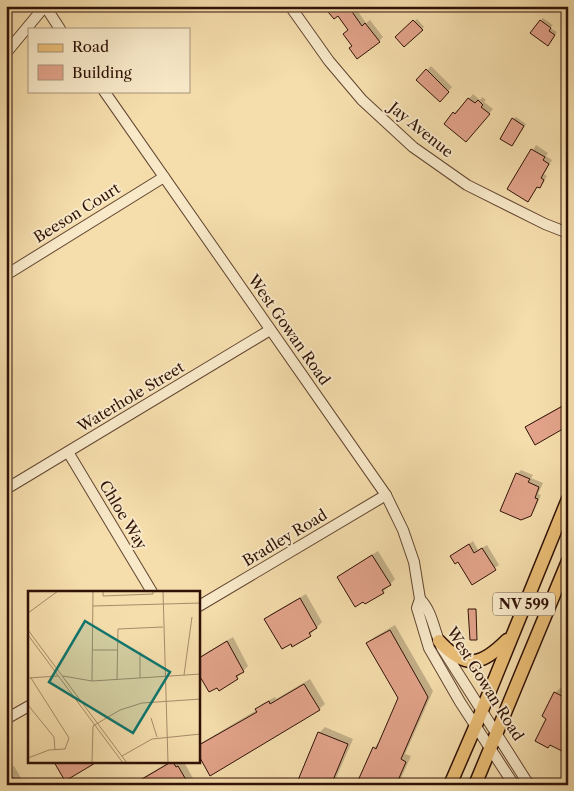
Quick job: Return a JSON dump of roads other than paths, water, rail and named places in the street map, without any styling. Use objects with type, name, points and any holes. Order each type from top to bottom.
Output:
[{"type":"main road","name":"NV 599","points":[[450,785],[568,499]]},
{"type":"main road","name":"NV 599","points":[[475,785],[568,561]]},
{"type":"main road","points":[[439,641],[458,658],[474,661],[484,659],[494,653],[511,636]]},
{"type":"street","points":[[6,52],[45,6],[59,28]]},
{"type":"street","name":"Jay Avenue","points":[[290,6],[329,61],[362,100],[413,147],[467,185],[545,224],[568,233]]},
{"type":"street","name":"West Gowan Road","points":[[105,92],[386,495],[403,530],[414,562],[420,599],[417,608],[429,648],[514,785]]},
{"type":"street","name":"Beeson Court","points":[[6,275],[164,177]]},
{"type":"street","name":"Waterhole Street","points":[[6,489],[270,330]]},
{"type":"street","name":"Chloe Way","points":[[68,452],[151,591]]},
{"type":"street","name":"Bradley Road","points":[[200,605],[386,495]]},
{"type":"street","name":"West Gowan Road","points":[[420,599],[428,607],[439,641],[529,785]]},
{"type":"street","points":[[6,719],[28,707]]}]
